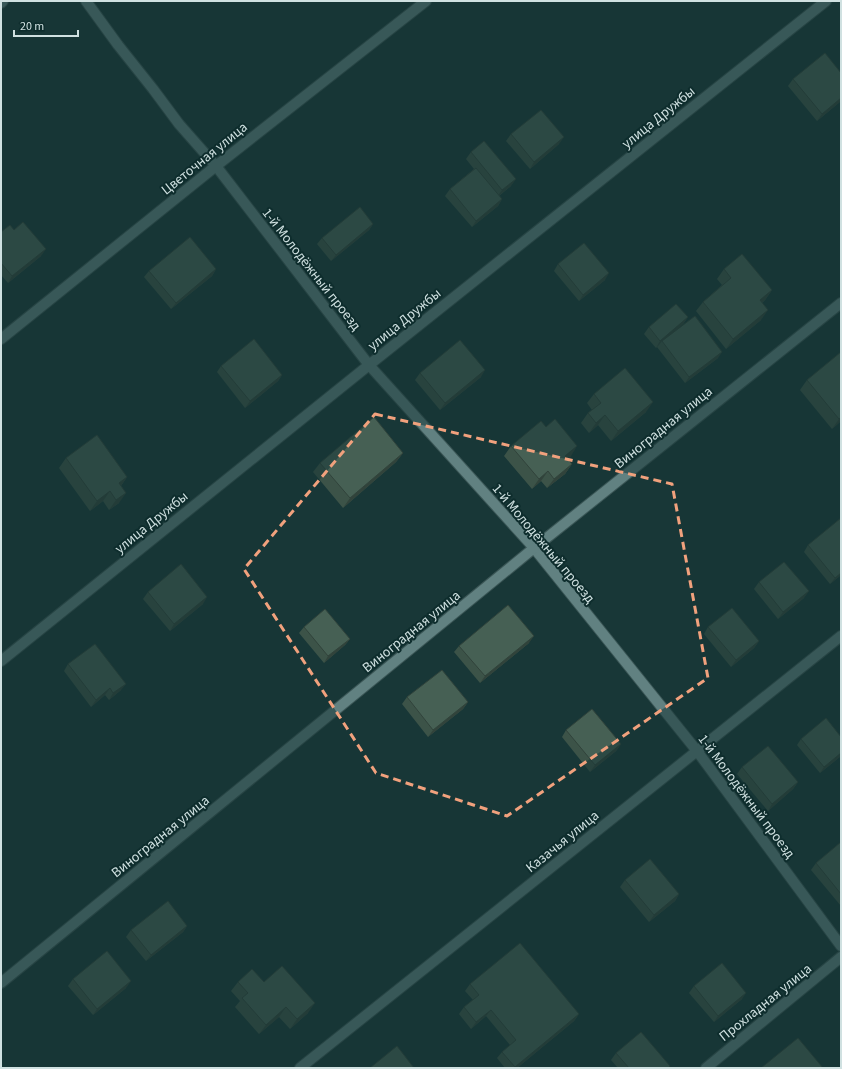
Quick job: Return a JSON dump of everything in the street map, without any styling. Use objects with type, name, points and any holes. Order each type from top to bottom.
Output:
[{"type":"street","name":"1-й Молодёжный проезд","points":[[86,1],[179,124],[216,166],[369,365],[534,548],[697,751],[841,946]]},
{"type":"street","name":"Цветочная улица","points":[[1,339],[216,166],[426,1]]},
{"type":"street","name":"улица Дружбы","points":[[1,660],[826,1]]},
{"type":"street","name":"Виноградная улица","points":[[1,983],[534,548],[841,303]]},
{"type":"street","name":"Казачья улица","points":[[300,1068],[841,636]]},
{"type":"street","name":"Прохладная улица","points":[[706,1068],[841,957]]},
{"type":"highlighted area","points":[[375,414],[672,484],[708,678],[507,816],[376,773],[244,569]]},
{"type":"building","points":[[825,53],[841,73],[841,98],[822,114],[793,79]]},
{"type":"building","points":[[541,110],[564,137],[534,162],[511,134]]},
{"type":"building","points":[[484,141],[516,179],[502,190],[471,152]]},
{"type":"building","points":[[476,168],[502,199],[476,221],[450,189]]},
{"type":"building","points":[[360,207],[373,224],[336,255],[322,238]]},
{"type":"building","points":[[23,222],[46,249],[12,276],[1,263],[1,232],[10,225],[14,230]]},
{"type":"building","points":[[190,237],[216,269],[176,303],[149,271]]},
{"type":"building","points":[[584,243],[609,273],[583,295],[558,264]]},
{"type":"building","points":[[742,254],[772,290],[760,300],[768,310],[733,339],[703,302],[731,278],[724,269]]},
{"type":"building","points":[[676,304],[688,317],[660,341],[649,327]]},
{"type":"building","points":[[695,316],[722,352],[689,377],[662,341]]},
{"type":"building","points":[[254,339],[282,375],[250,401],[221,366]]},
{"type":"building","points":[[460,340],[485,370],[445,403],[420,373]]},
{"type":"building","points":[[841,352],[841,417],[839,419],[807,380]]},
{"type":"building","points":[[625,368],[653,402],[618,431],[605,415],[596,423],[588,413],[601,403],[594,394]]},
{"type":"building","points":[[374,417],[403,453],[350,498],[320,463]]},
{"type":"building","points":[[555,419],[577,446],[565,456],[572,464],[554,479],[548,471],[539,479],[511,446],[541,421],[546,427]]},
{"type":"building","points":[[97,435],[127,477],[119,483],[126,493],[116,500],[110,491],[97,501],[66,458]]},
{"type":"building","points":[[841,518],[841,573],[835,578],[808,545]]},
{"type":"building","points":[[784,562],[809,591],[783,612],[759,582]]},
{"type":"building","points":[[181,564],[207,597],[174,624],[148,592]]},
{"type":"building","points":[[508,605],[534,636],[485,676],[459,646]]},
{"type":"building","points":[[732,608],[759,641],[736,660],[708,627]]},
{"type":"building","points":[[325,609],[350,639],[328,656],[304,627]]},
{"type":"building","points":[[95,644],[126,684],[113,693],[110,688],[96,700],[68,664]]},
{"type":"building","points":[[442,670],[468,702],[433,730],[407,697]]},
{"type":"building","points":[[592,709],[621,744],[595,765],[566,730]]},
{"type":"building","points":[[826,718],[841,737],[841,753],[824,767],[801,739]]},
{"type":"building","points":[[768,746],[798,782],[772,804],[742,767]]},
{"type":"building","points":[[841,842],[841,894],[816,863]]},
{"type":"building","points":[[650,859],[679,894],[654,915],[625,880]]},
{"type":"building","points":[[168,901],[187,926],[151,955],[131,930]]},
{"type":"building","points":[[520,943],[579,1014],[515,1067],[502,1052],[516,1040],[491,1010],[476,1022],[464,1007],[479,995],[470,984]]},
{"type":"building","points":[[107,951],[131,981],[97,1009],[73,979]]},
{"type":"building","points":[[722,963],[746,993],[718,1016],[694,986]]},
{"type":"building","points":[[282,966],[315,1003],[297,1019],[286,1007],[266,1025],[242,998],[248,993],[238,982],[252,969],[264,982]]},
{"type":"building","points":[[641,1032],[670,1066],[668,1068],[629,1068],[616,1053]]},
{"type":"building","points":[[798,1038],[823,1068],[761,1068]]},
{"type":"building","points":[[397,1046],[414,1068],[370,1068]]}]
